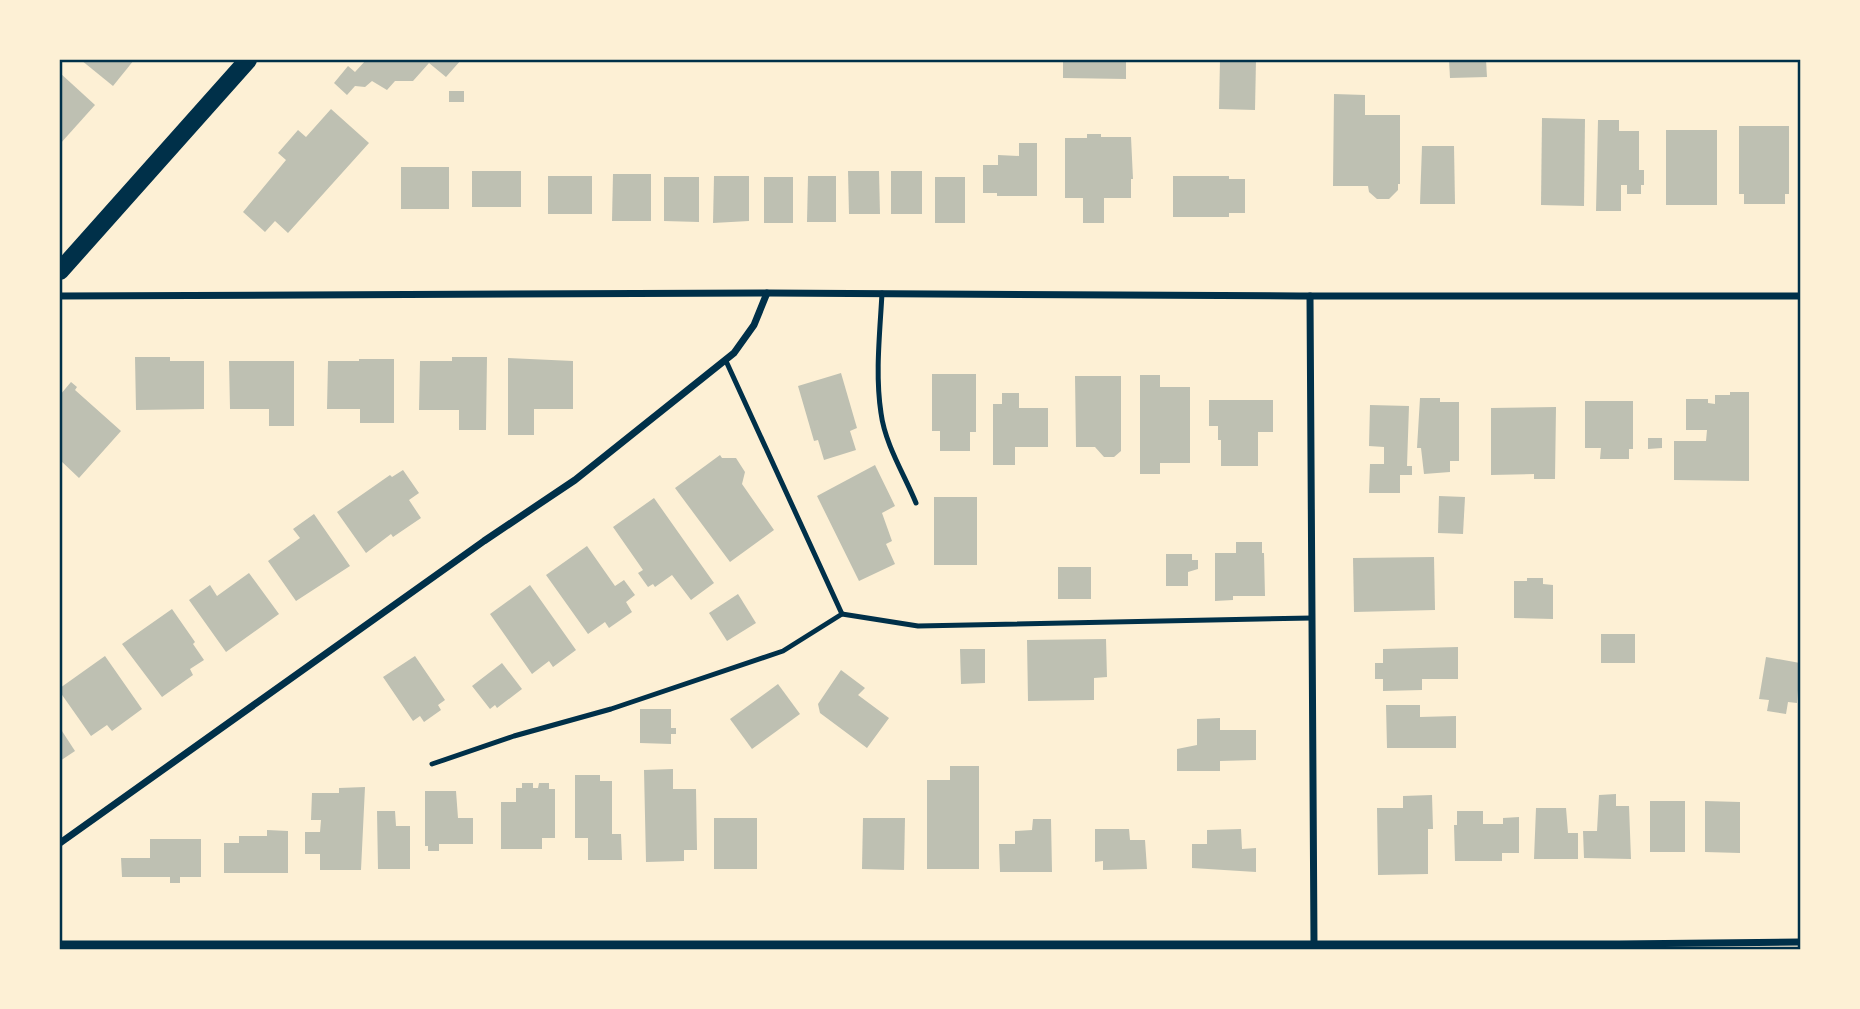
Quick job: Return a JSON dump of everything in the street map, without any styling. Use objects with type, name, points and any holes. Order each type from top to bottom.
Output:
[{"type":"main road","points":[[60,271],[248,60]]},
{"type":"street","points":[[60,843],[472,549],[575,480],[726,361],[754,325],[767,293]]},
{"type":"street","points":[[60,296],[767,293],[1801,296]]},
{"type":"street","points":[[1310,296],[1314,944]]},
{"type":"street","points":[[60,944],[1801,942]]},
{"type":"lane","points":[[882,293],[878,385],[881,414],[888,438],[916,503]]},
{"type":"lane","points":[[726,361],[842,614]]},
{"type":"lane","points":[[432,764],[611,709],[783,651],[842,614],[919,626],[1312,618]]},
{"type":"building","points":[[81,60],[134,60],[113,86]]},
{"type":"building","points":[[366,60],[461,60],[446,77],[429,63],[413,81],[395,81],[387,90],[372,81],[365,87],[355,86],[347,95],[334,83],[348,66],[355,72]]},
{"type":"building","points":[[1063,60],[1126,60],[1126,79],[1063,78]]},
{"type":"building","points":[[1220,60],[1256,60],[1255,110],[1219,109]]},
{"type":"building","points":[[1449,60],[1486,60],[1487,77],[1450,78]]},
{"type":"building","points":[[1725,60],[1725,62],[1693,62]]},
{"type":"building","points":[[60,73],[95,105],[60,144]]},
{"type":"building","points":[[449,91],[464,91],[464,102],[449,102]]},
{"type":"building","points":[[1334,94],[1365,95],[1365,115],[1400,115],[1400,184],[1389,199],[1377,199],[1369,192],[1368,186],[1333,186]]},
{"type":"building","points":[[331,109],[369,143],[288,233],[275,221],[265,232],[243,212],[286,160],[278,153],[298,130],[306,137]]},
{"type":"building","points":[[1542,118],[1585,119],[1584,206],[1541,205]]},
{"type":"building","points":[[1598,120],[1619,120],[1619,131],[1639,131],[1639,170],[1644,170],[1644,185],[1641,185],[1641,194],[1627,194],[1627,185],[1621,185],[1621,211],[1596,211]]},
{"type":"building","points":[[1739,126],[1789,126],[1789,194],[1785,194],[1785,204],[1744,204],[1744,194],[1739,194]]},
{"type":"building","points":[[1666,130],[1717,130],[1717,205],[1666,205]]},
{"type":"building","points":[[1087,134],[1131,137],[1131,198],[1104,198],[1104,223],[1083,223],[1083,198],[1065,198],[1065,138],[1087,138]]},
{"type":"building","points":[[1019,143],[1037,143],[1037,196],[997,196],[997,193],[983,193],[983,165],[998,165],[998,155],[1019,156]]},
{"type":"building","points":[[1422,146],[1454,146],[1455,204],[1420,204]]},
{"type":"building","points":[[401,167],[449,167],[449,209],[401,209]]},
{"type":"building","points":[[472,171],[521,171],[521,207],[472,207]]},
{"type":"building","points":[[848,171],[879,171],[880,214],[849,214]]},
{"type":"building","points":[[891,171],[922,171],[922,214],[891,214]]},
{"type":"building","points":[[613,174],[651,174],[651,221],[612,221]]},
{"type":"building","points":[[548,176],[592,176],[592,214],[548,214]]},
{"type":"building","points":[[714,176],[749,176],[749,221],[713,223]]},
{"type":"building","points":[[808,176],[836,176],[836,222],[807,222]]},
{"type":"building","points":[[1173,176],[1229,176],[1229,179],[1245,179],[1245,213],[1229,213],[1229,217],[1173,217]]},
{"type":"building","points":[[664,177],[699,177],[699,222],[664,221]]},
{"type":"building","points":[[764,177],[793,177],[793,223],[764,223]]},
{"type":"building","points":[[935,177],[965,177],[965,223],[935,223]]},
{"type":"building","points":[[135,357],[204,361],[204,409],[136,410]]},
{"type":"building","points":[[452,357],[487,357],[486,430],[459,430],[459,410],[419,410],[420,361],[452,361]]},
{"type":"building","points":[[508,358],[573,361],[573,409],[534,409],[534,435],[508,435]]},
{"type":"building","points":[[394,359],[394,423],[360,423],[360,409],[327,409],[328,361]]},
{"type":"building","points":[[229,361],[294,361],[294,426],[269,426],[269,409],[230,409]]},
{"type":"building","points":[[841,373],[857,428],[850,431],[856,450],[824,460],[818,440],[814,441],[798,386]]},
{"type":"building","points":[[932,374],[976,374],[976,432],[970,432],[970,451],[940,451],[940,431],[932,431]]},
{"type":"building","points":[[1140,375],[1160,375],[1160,387],[1190,387],[1190,463],[1160,463],[1160,474],[1140,474]]},
{"type":"building","points":[[1075,376],[1121,376],[1121,451],[1114,457],[1104,457],[1095,447],[1076,447]]},
{"type":"building","points":[[71,382],[77,387],[75,390],[121,431],[79,478],[60,460],[60,395]]},
{"type":"building","points":[[1730,392],[1749,392],[1749,481],[1674,480],[1674,441],[1706,441],[1707,430],[1686,430],[1686,399],[1708,399],[1708,403],[1715,404],[1715,395],[1730,395]]},
{"type":"building","points":[[1002,393],[1019,393],[1019,408],[1048,408],[1048,447],[1015,447],[1015,465],[993,465],[993,404],[1002,404]]},
{"type":"building","points":[[1420,398],[1459,402],[1459,461],[1450,461],[1450,472],[1424,474],[1421,448],[1417,448]]},
{"type":"building","points":[[1209,400],[1273,400],[1273,432],[1258,432],[1258,466],[1221,466],[1218,426],[1209,426]]},
{"type":"building","points":[[1585,401],[1633,401],[1633,449],[1629,449],[1629,459],[1600,459],[1601,448],[1585,448]]},
{"type":"building","points":[[1370,405],[1409,406],[1407,466],[1412,466],[1412,475],[1400,475],[1400,493],[1369,493],[1370,464],[1384,464],[1384,447],[1369,446]]},
{"type":"building","points":[[1556,407],[1555,479],[1534,479],[1534,474],[1491,475],[1491,408]]},
{"type":"building","points":[[1648,438],[1662,438],[1662,448],[1648,449]]},
{"type":"building","points":[[720,455],[722,458],[736,458],[745,472],[742,484],[774,530],[730,562],[675,488]]},
{"type":"building","points":[[875,465],[895,506],[882,513],[892,541],[886,544],[895,564],[859,581],[817,496]]},
{"type":"building","points":[[403,470],[419,493],[409,500],[421,518],[393,537],[391,534],[366,553],[337,512],[390,475],[392,477]]},
{"type":"building","points":[[1439,496],[1465,497],[1463,534],[1438,533]]},
{"type":"building","points":[[934,497],[977,497],[977,565],[934,565]]},
{"type":"building","points":[[654,498],[714,583],[691,600],[672,575],[655,587],[653,584],[648,587],[638,573],[643,570],[613,527]]},
{"type":"building","points":[[314,514],[350,566],[296,601],[268,561],[300,538],[293,529]]},
{"type":"building","points":[[1236,542],[1262,542],[1265,596],[1233,596],[1233,600],[1215,601],[1215,553],[1236,553]]},
{"type":"building","points":[[587,546],[615,586],[624,580],[635,595],[626,602],[632,612],[609,628],[605,622],[588,634],[546,575]]},
{"type":"building","points":[[1166,554],[1192,554],[1192,560],[1198,560],[1198,569],[1188,572],[1188,586],[1166,586]]},
{"type":"building","points":[[1434,557],[1435,610],[1354,612],[1353,558]]},
{"type":"building","points":[[1058,567],[1091,567],[1091,599],[1058,599]]},
{"type":"building","points":[[249,573],[279,614],[226,652],[189,600],[210,585],[217,596]]},
{"type":"building","points":[[1527,578],[1543,578],[1543,584],[1553,585],[1553,619],[1514,618],[1514,581],[1527,581]]},
{"type":"building","points":[[530,585],[576,650],[553,667],[549,661],[532,674],[490,614]]},
{"type":"building","points":[[738,594],[756,623],[727,641],[709,613]]},
{"type":"building","points":[[172,609],[204,660],[190,669],[193,675],[162,697],[122,644]]},
{"type":"building","points":[[1601,634],[1635,634],[1635,663],[1601,663]]},
{"type":"building","points":[[1106,639],[1107,677],[1094,678],[1094,700],[1028,701],[1027,640]]},
{"type":"building","points":[[1458,647],[1458,679],[1422,679],[1422,690],[1383,691],[1383,679],[1375,679],[1375,663],[1383,663],[1383,649]]},
{"type":"building","points":[[960,649],[985,649],[985,683],[961,684]]},
{"type":"building","points":[[105,656],[142,709],[112,731],[107,725],[91,736],[60,692],[60,688]]},
{"type":"building","points":[[415,656],[445,700],[438,705],[441,710],[424,722],[420,716],[413,721],[383,677]]},
{"type":"building","points":[[1766,657],[1800,663],[1797,703],[1788,702],[1786,714],[1767,711],[1769,700],[1759,699]]},
{"type":"building","points":[[502,663],[522,689],[497,708],[495,705],[490,709],[472,686]]},
{"type":"building","points":[[841,670],[865,688],[858,695],[889,718],[867,748],[820,713],[818,704]]},
{"type":"building","points":[[778,684],[800,714],[752,749],[730,719]]},
{"type":"building","points":[[1386,705],[1420,705],[1420,717],[1456,716],[1456,748],[1387,748]]},
{"type":"building","points":[[640,709],[671,709],[671,728],[676,728],[676,734],[671,734],[671,744],[640,743]]},
{"type":"building","points":[[1220,718],[1220,730],[1256,730],[1256,760],[1220,761],[1220,771],[1177,771],[1177,749],[1197,745],[1197,719]]},
{"type":"building","points":[[60,728],[75,751],[60,761]]},
{"type":"building","points":[[950,766],[979,766],[979,869],[927,869],[927,780],[950,780]]},
{"type":"building","points":[[673,769],[673,789],[696,789],[697,850],[684,850],[684,861],[646,862],[644,770]]},
{"type":"building","points":[[575,775],[600,775],[600,781],[612,781],[612,834],[621,834],[622,860],[588,860],[588,838],[575,838]]},
{"type":"building","points":[[522,783],[533,783],[533,788],[538,788],[539,783],[549,783],[549,789],[555,789],[555,838],[542,838],[542,849],[501,849],[501,802],[516,802],[516,788],[522,788]]},
{"type":"building","points":[[365,787],[361,870],[320,870],[320,854],[305,854],[305,832],[320,832],[321,820],[311,820],[312,793],[339,793],[339,788]]},
{"type":"building","points":[[425,791],[456,791],[458,818],[473,818],[473,844],[439,844],[439,851],[428,851],[428,846],[425,846]]},
{"type":"building","points":[[1616,794],[1616,806],[1629,806],[1631,859],[1584,858],[1583,831],[1597,831],[1599,795]]},
{"type":"building","points":[[1432,795],[1433,829],[1428,829],[1428,874],[1378,875],[1377,808],[1403,808],[1403,796]]},
{"type":"building","points":[[1650,801],[1685,801],[1685,852],[1650,852]]},
{"type":"building","points":[[1705,801],[1740,802],[1740,853],[1705,852]]},
{"type":"building","points":[[1536,808],[1566,808],[1568,833],[1578,833],[1578,859],[1534,859]]},
{"type":"building","points":[[377,811],[395,811],[396,826],[410,826],[410,869],[378,869]]},
{"type":"building","points":[[1457,811],[1483,811],[1483,824],[1503,824],[1503,818],[1519,817],[1519,853],[1502,853],[1502,861],[1455,861],[1454,825],[1457,825]]},
{"type":"building","points":[[714,818],[757,818],[757,869],[714,869]]},
{"type":"building","points":[[863,818],[905,818],[904,870],[862,869]]},
{"type":"building","points":[[1033,819],[1051,819],[1052,872],[1000,872],[999,844],[1015,844],[1015,831],[1032,830]]},
{"type":"building","points":[[1095,829],[1129,829],[1130,840],[1145,840],[1147,869],[1103,870],[1103,861],[1095,862]]},
{"type":"building","points":[[1241,829],[1242,849],[1256,848],[1256,872],[1192,868],[1192,844],[1207,844],[1207,830]]},
{"type":"building","points":[[267,830],[288,831],[288,873],[224,873],[224,843],[239,843],[239,836],[267,836]]},
{"type":"building","points":[[150,839],[201,839],[201,877],[180,877],[180,883],[170,883],[170,877],[122,877],[121,858],[150,858]]}]
